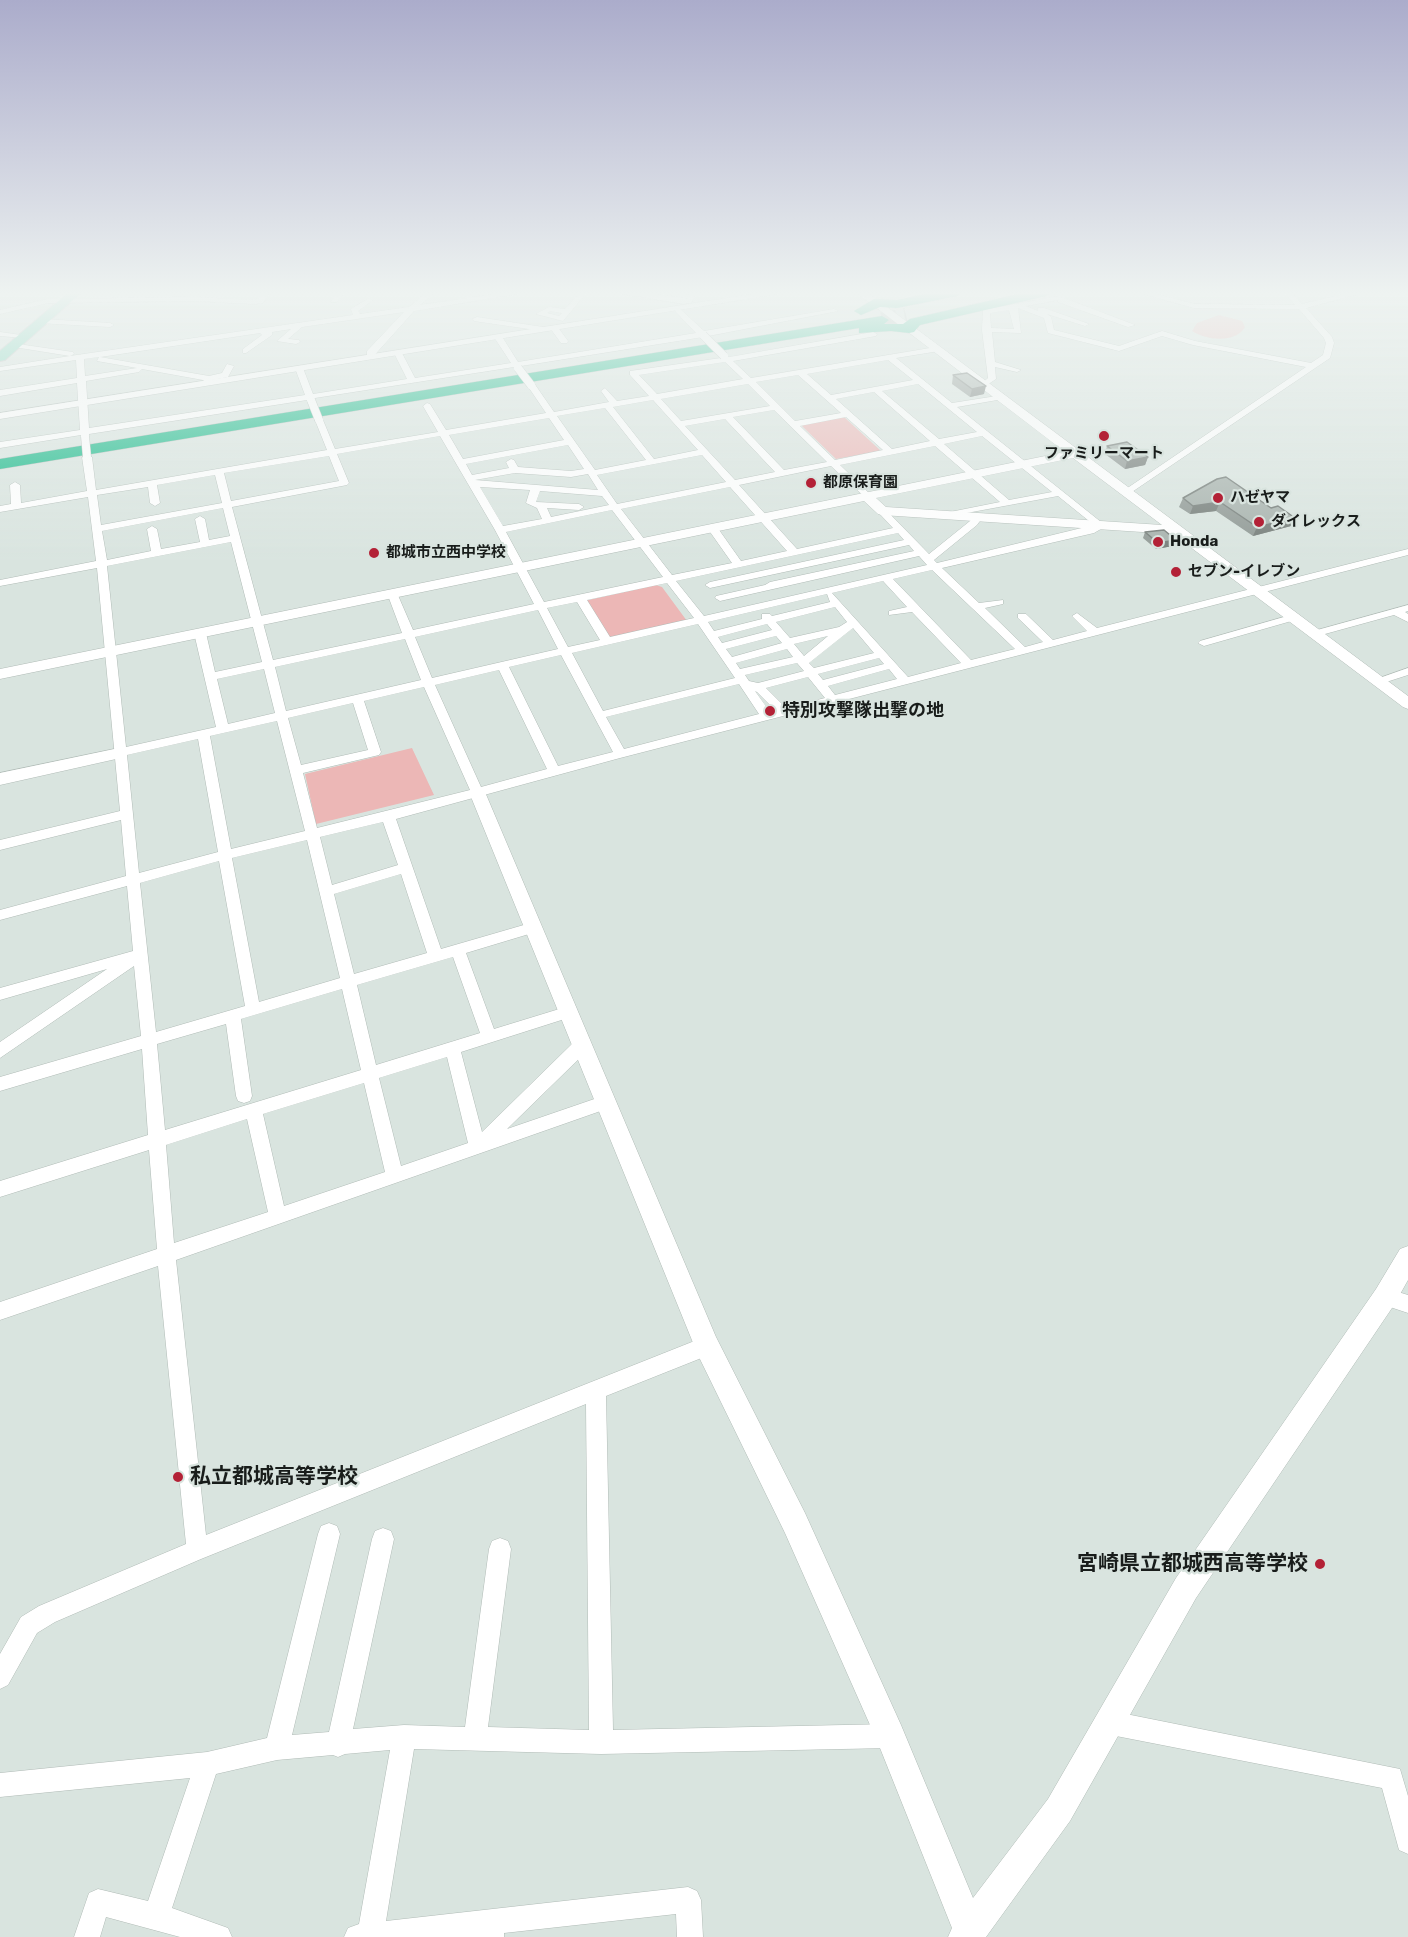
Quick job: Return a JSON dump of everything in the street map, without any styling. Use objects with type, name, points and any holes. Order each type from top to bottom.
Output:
[{"type":"highway","points":[[0,464],[505,382]]},
{"type":"street","points":[[0,393],[66,382]]},
{"type":"street","points":[[81,382],[87,457],[102,564],[149,1040],[166,1253],[198,1550]]},
{"type":"street","points":[[0,416],[200,382]]},
{"type":"street","points":[[96,529],[344,483],[304,382]]},
{"type":"street","points":[[0,446],[398,382]]},
{"type":"street","points":[[529,382],[614,506],[724,646],[742,676],[755,687],[762,688],[784,713]]},
{"type":"street","points":[[642,382],[764,519],[822,574]]},
{"type":"street","points":[[0,509],[736,382]]},
{"type":"street","points":[[751,382],[882,511],[928,560],[1022,650]]},
{"type":"street","points":[[812,382],[889,451]]},
{"type":"street","points":[[829,398],[913,382]]},
{"type":"street","points":[[923,382],[1101,526]]},
{"type":"street","points":[[981,382],[1256,593],[1408,704]]},
{"type":"street","points":[[984,385],[987,382]]},
{"type":"street","points":[[1126,494],[1290,382]]},
{"type":"street","points":[[683,383],[691,391]]},
{"type":"street","points":[[875,389],[1008,504]]},
{"type":"street","points":[[605,390],[611,404],[652,462]]},
{"type":"street","points":[[952,405],[1000,397]]},
{"type":"street","points":[[427,406],[500,530],[620,754]]},
{"type":"street","points":[[679,424],[776,407]]},
{"type":"street","points":[[794,424],[848,414]]},
{"type":"street","points":[[726,416],[780,472]]},
{"type":"street","points":[[500,530],[730,482],[984,433]]},
{"type":"street","points":[[460,462],[570,442]]},
{"type":"street","points":[[471,481],[515,470],[591,472],[704,452]]},
{"type":"street","points":[[507,454],[515,470]]},
{"type":"street","points":[[0,674],[1073,454]]},
{"type":"street","points":[[219,471],[255,621],[282,716],[349,982],[394,1175]]},
{"type":"street","points":[[560,490],[567,473]]},
{"type":"street","points":[[471,481],[605,493]]},
{"type":"street","points":[[152,482],[155,503]]},
{"type":"street","points":[[15,485],[16,507]]},
{"type":"street","points":[[536,488],[531,502],[540,506],[557,530]]},
{"type":"street","points":[[948,516],[1061,493]]},
{"type":"street","points":[[537,505],[602,509]]},
{"type":"street","points":[[882,511],[1174,530]]},
{"type":"street","points":[[708,626],[731,614],[886,578],[928,560],[974,523],[976,518]]},
{"type":"street","points":[[200,519],[205,544]]},
{"type":"street","points":[[720,598],[892,559],[928,560],[1090,531],[1101,526]]},
{"type":"street","points":[[153,529],[157,554]]},
{"type":"street","points":[[713,529],[739,565]]},
{"type":"street","points":[[210,677],[899,530]]},
{"type":"street","points":[[872,536],[892,559]]},
{"type":"street","points":[[0,583],[236,538]]},
{"type":"street","points":[[710,585],[911,542]]},
{"type":"street","points":[[838,544],[872,581]]},
{"type":"street","points":[[0,915],[310,833],[388,816],[554,771],[768,718],[1022,650],[1256,593],[1408,552]]},
{"type":"street","points":[[753,562],[784,602]]},
{"type":"street","points":[[702,573],[731,614]]},
{"type":"street","points":[[806,577],[837,603],[906,682]]},
{"type":"street","points":[[886,578],[969,665]]},
{"type":"street","points":[[392,593],[428,684],[534,927],[707,1346],[795,1523],[890,1736],[968,1934]]},
{"type":"street","points":[[580,598],[607,642]]},
{"type":"street","points":[[977,607],[999,602]]},
{"type":"street","points":[[0,780],[607,642],[708,626],[770,621],[837,603]]},
{"type":"street","points":[[759,608],[833,700]]},
{"type":"street","points":[[893,613],[915,608]]},
{"type":"street","points":[[1314,634],[1408,608]]},
{"type":"street","points":[[1396,611],[1408,619]]},
{"type":"street","points":[[1022,616],[1050,643]]},
{"type":"street","points":[[1077,616],[1095,632]]},
{"type":"street","points":[[1204,643],[1291,618]]},
{"type":"street","points":[[755,687],[804,664],[854,622]]},
{"type":"street","points":[[708,626],[768,718]]},
{"type":"street","points":[[734,660],[843,630]]},
{"type":"street","points":[[724,646],[779,632]]},
{"type":"street","points":[[200,633],[222,730]]},
{"type":"street","points":[[600,715],[742,676],[804,664],[882,654]]},
{"type":"street","points":[[820,684],[892,665]]},
{"type":"street","points":[[503,666],[554,771]]},
{"type":"street","points":[[1377,681],[1408,671]]},
{"type":"street","points":[[296,771],[375,752],[358,699]]},
{"type":"street","points":[[203,734],[253,1010]]},
{"type":"street","points":[[0,844],[126,814]]},
{"type":"street","points":[[388,816],[436,956]]},
{"type":"street","points":[[326,892],[405,868]]},
{"type":"street","points":[[0,1084],[534,927]]},
{"type":"street","points":[[458,950],[489,1036]]},
{"type":"street","points":[[0,994],[140,954]]},
{"type":"street","points":[[0,1051],[140,954]]},
{"type":"street","points":[[0,1189],[254,1111],[370,1072],[569,1012]]},
{"type":"street","points":[[233,1016],[244,1096]]},
{"type":"street","points":[[478,1147],[582,1045]]},
{"type":"street","points":[[452,1047],[478,1147]]},
{"type":"street","points":[[0,1311],[606,1102]]},
{"type":"street","points":[[254,1111],[278,1217]]},
{"type":"street","points":[[968,1934],[1059,1810],[1111,1723],[1186,1588],[1397,1300],[1408,1257]]},
{"type":"street","points":[[0,1677],[29,1624],[46,1614],[198,1550],[707,1346]]},
{"type":"street","points":[[596,1390],[601,1742]]},
{"type":"street","points":[[277,1748],[329,1534]]},
{"type":"street","points":[[339,1744],[383,1539]]},
{"type":"street","points":[[475,1739],[500,1549]]},
{"type":"street","points":[[1111,1723],[1391,1778],[1408,1841]]},
{"type":"street","points":[[0,1785],[207,1764],[277,1748],[404,1737],[601,1742],[890,1736]]},
{"type":"street","points":[[404,1737],[365,1936],[492,1929],[688,1900],[690,1937]]},
{"type":"street","points":[[156,1916],[207,1764]]},
{"type":"street","points":[[87,1937],[98,1902],[156,1916],[219,1937]]},
{"type":"shaded area","points":[[844,417],[881,451],[836,459],[801,425]]},
{"type":"shaded area","points":[[656,585],[662,587],[687,621],[608,640],[584,601]]},
{"type":"shaded area","points":[[412,748],[434,795],[316,824],[305,774]]},
{"type":"building","points":[[963,382],[981,382],[986,386],[972,389]]},
{"type":"building","points":[[1127,442],[1148,457],[1127,461],[1107,446]]},
{"type":"building","points":[[1226,477],[1271,508],[1278,506],[1295,518],[1257,527],[1220,502],[1193,506],[1183,498],[1217,479]]},
{"type":"building","points":[[1164,530],[1176,540],[1158,543],[1145,532]]},
{"type":"place","name":"ファミリーマート","points":[[1104,436]]},
{"type":"place","name":"都原保育園","points":[[811,483]]},
{"type":"place","name":"ハゼヤマ","points":[[1218,498]]},
{"type":"place","name":"ダイレックス","points":[[1259,522]]},
{"type":"place","name":"Honda","points":[[1158,542]]},
{"type":"place","name":"都城市立西中学校","points":[[374,553]]},
{"type":"place","name":"セブン-イレブン","points":[[1176,572]]},
{"type":"place","name":"特別攻撃隊出撃の地","points":[[770,711]]},
{"type":"place","name":"私立都城高等学校","points":[[178,1477]]},
{"type":"place","name":"宮崎県立都城西高等学校","points":[[1320,1564]]}]
